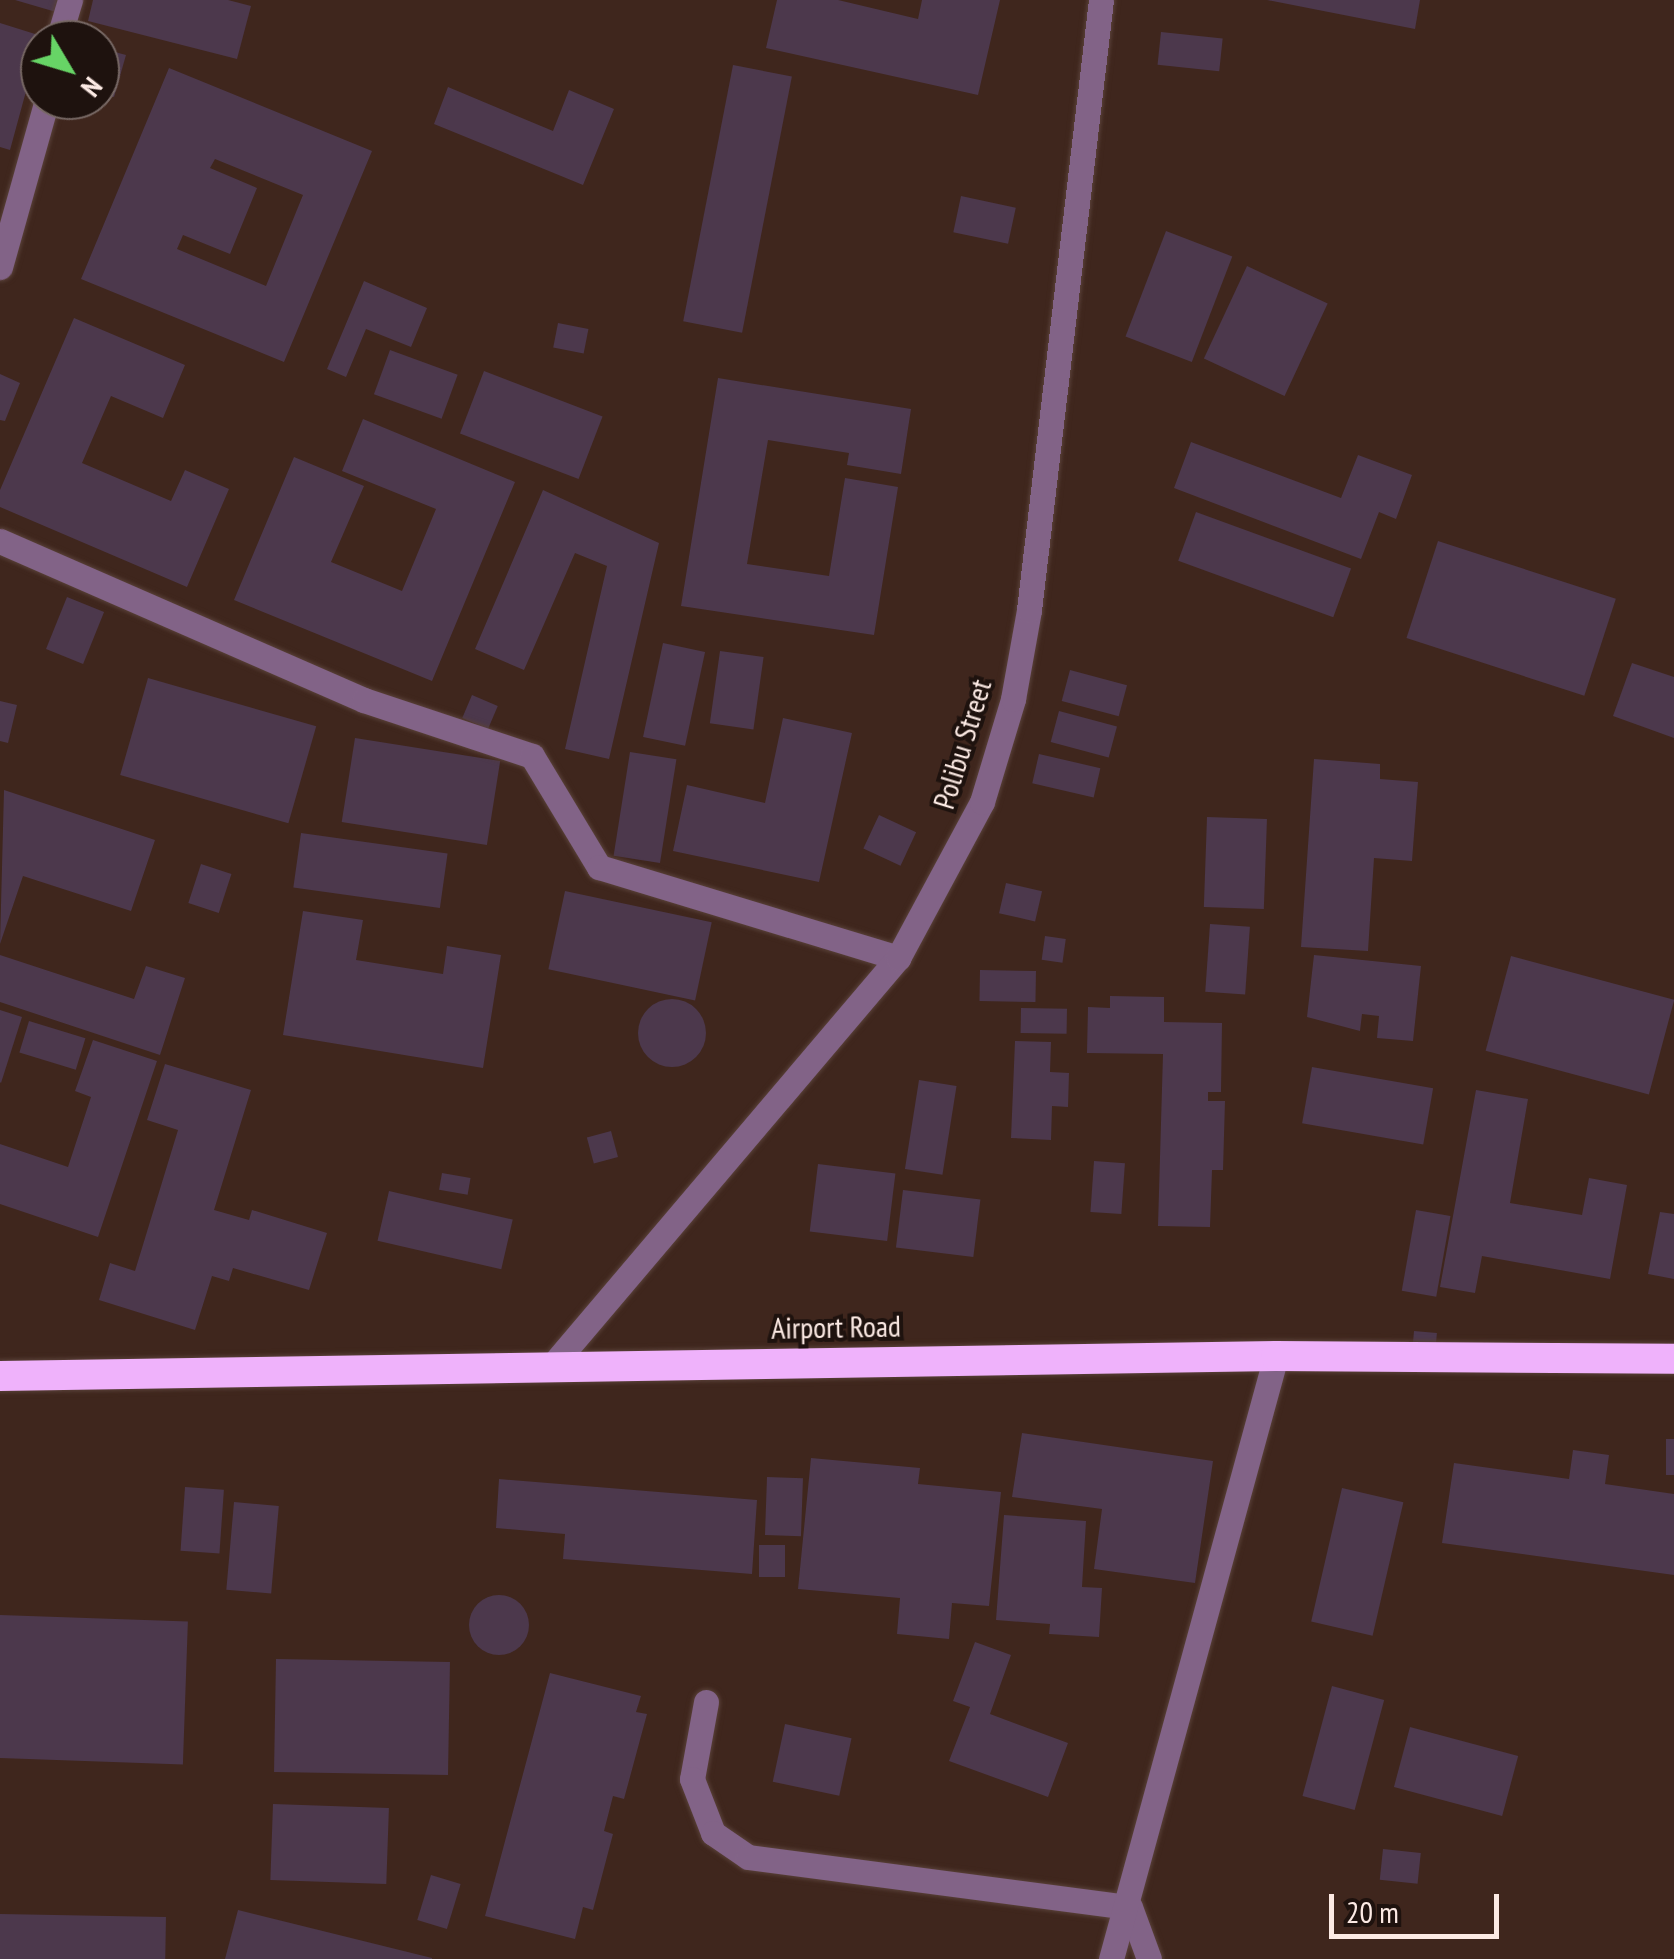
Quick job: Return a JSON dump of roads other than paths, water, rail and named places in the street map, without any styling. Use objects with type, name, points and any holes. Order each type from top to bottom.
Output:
[{"type":"highway","name":"Airport Road","points":[[0,1376],[1276,1356],[1674,1359]]},
{"type":"street","name":"Polibu Street","points":[[551,1366],[898,958],[982,802],[1013,699],[1030,610],[1100,0]]},
{"type":"street","points":[[0,267],[40,120]]},
{"type":"street","points":[[0,540],[364,700],[532,756],[598,866],[898,958]]},
{"type":"street","points":[[1111,1959],[1130,1907],[1276,1356]]},
{"type":"street","points":[[706,1702],[692,1779],[713,1833],[748,1857],[1130,1907]]},
{"type":"street","points":[[1130,1907],[1149,1959]]}]
